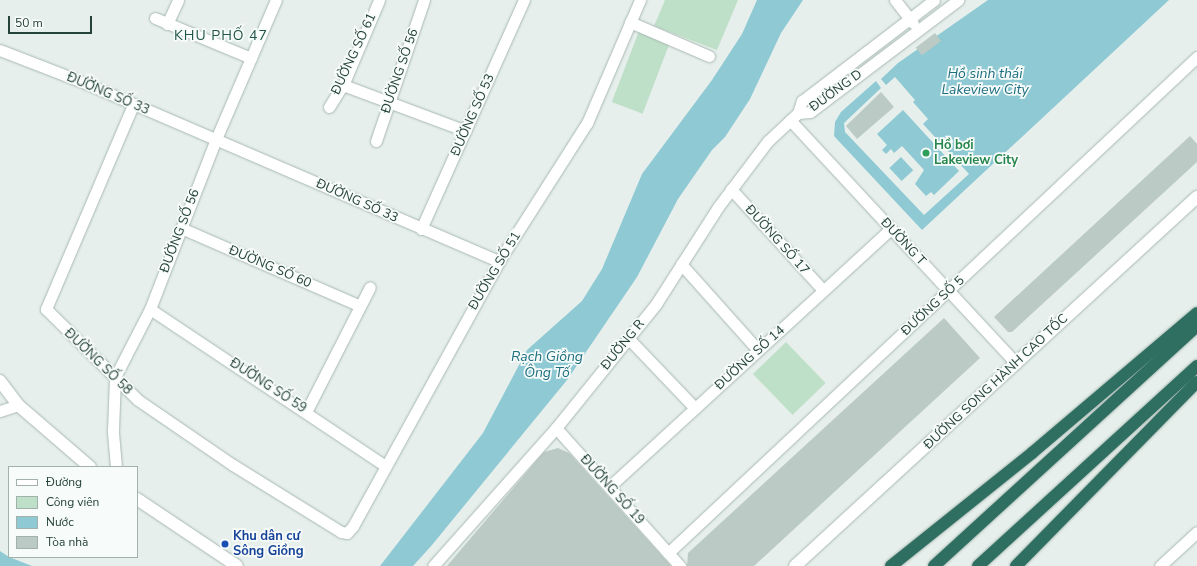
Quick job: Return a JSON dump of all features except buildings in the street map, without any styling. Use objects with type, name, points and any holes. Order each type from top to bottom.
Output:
[{"type":"highway","points":[[892,566],[1032,453],[1197,314]]},
{"type":"highway","points":[[934,566],[1197,326]]},
{"type":"highway","points":[[978,566],[1197,366]]},
{"type":"highway","points":[[1016,566],[1197,382]]},
{"type":"main road","name":"ĐƯỜNG SONG HÀNH CAO TỐC","points":[[795,566],[1197,197]]},
{"type":"main road","points":[[0,381],[18,405],[89,466]]},
{"type":"main road","points":[[138,500],[237,566]]},
{"type":"street","points":[[167,24],[178,0]]},
{"type":"street","name":"ĐƯỜNG SỐ 56","points":[[116,466],[113,430],[114,376],[150,309],[216,139],[276,0]]},
{"type":"street","name":"ĐƯỜNG SỐ 61","points":[[329,107],[343,85],[379,0]]},
{"type":"street","name":"ĐƯỜNG SỐ 56","points":[[376,141],[424,0]]},
{"type":"street","name":"ĐƯỜNG SỐ 53","points":[[421,229],[524,0]]},
{"type":"street","name":"ĐƯỜNG SỐ 51","points":[[341,532],[351,531],[385,466],[499,261],[587,123],[640,0]]},
{"type":"street","points":[[895,0],[917,29]]},
{"type":"street","name":"ĐƯỜNG D","points":[[794,116],[802,102],[822,84],[934,0]]},
{"type":"street","name":"ĐƯỜNG D","points":[[794,116],[810,112],[917,29],[958,0]]},
{"type":"street","points":[[155,18],[251,58]]},
{"type":"street","points":[[630,22],[709,56]]},
{"type":"street","name":"ĐƯỜNG SỐ 33","points":[[0,50],[216,139],[421,229],[499,261]]},
{"type":"street","name":"ĐƯỜNG SỐ 5","points":[[668,553],[1197,57]]},
{"type":"street","points":[[343,85],[466,131]]},
{"type":"street","name":"ĐƯỜNG SỐ 58","points":[[133,104],[46,309],[138,400],[233,465],[341,532]]},
{"type":"street","name":"ĐƯỜNG R","points":[[433,566],[556,428],[656,304],[732,189],[768,141],[794,116]]},
{"type":"street","name":"ĐƯỜNG T","points":[[794,116],[891,228],[1016,363]]},
{"type":"street","name":"ĐƯỜNG SỐ 17","points":[[732,189],[823,290]]},
{"type":"street","name":"ĐƯỜNG SỐ 60","points":[[181,228],[360,306]]},
{"type":"street","name":"ĐƯỜNG SỐ 14","points":[[609,487],[891,228]]},
{"type":"street","points":[[681,264],[758,350]]},
{"type":"street","points":[[306,412],[370,287]]},
{"type":"street","name":"ĐƯỜNG SỐ 59","points":[[150,309],[385,466]]},
{"type":"street","points":[[628,338],[695,408]]},
{"type":"street","points":[[0,411],[18,405]]},
{"type":"street","name":"ĐƯỜNG SỐ 19","points":[[556,428],[680,566]]},
{"type":"street","points":[[1160,566],[1197,532]]},
{"type":"green space","points":[[665,0],[738,0],[717,50],[654,26]]},
{"type":"green space","points":[[639,31],[670,43],[643,114],[612,102]]},
{"type":"green space","points":[[786,342],[826,383],[793,415],[753,374]]},
{"type":"water","name":"Rạch Giồng Ông Tố","points":[[757,0],[803,0],[781,33],[750,99],[725,137],[712,150],[678,199],[637,277],[567,380],[432,545],[413,566],[380,566],[483,433],[527,350],[582,301],[602,269],[642,174],[712,80],[742,34]]},
{"type":"water","name":"Hồ sinh thái Lakeview City","points":[[988,0],[1169,0],[922,230],[834,136],[835,122],[841,112],[876,81],[881,88],[844,123],[845,132],[924,215],[969,174],[923,124],[928,119],[913,102],[915,100],[895,77],[886,85],[881,79],[898,63]]},
{"type":"water","name":"Hồ bơi Lakeview City","points":[[903,110],[959,171],[934,195],[931,192],[926,196],[915,184],[924,170],[902,146],[894,153],[891,149],[886,154],[882,150],[887,145],[877,134]]},
{"type":"water","points":[[901,157],[913,170],[902,181],[889,168]]},
{"type":"water","points":[[0,551],[8,556],[8,558],[32,566],[0,566]]},
{"type":"place","name":"Hồ bơi Lakeview City","points":[[926,153]]},
{"type":"place","name":"Khu dân cư Sông Giồng","points":[[225,544]]},
{"type":"district","name":"KHU PHỐ 47","points":[[221,36]]}]
